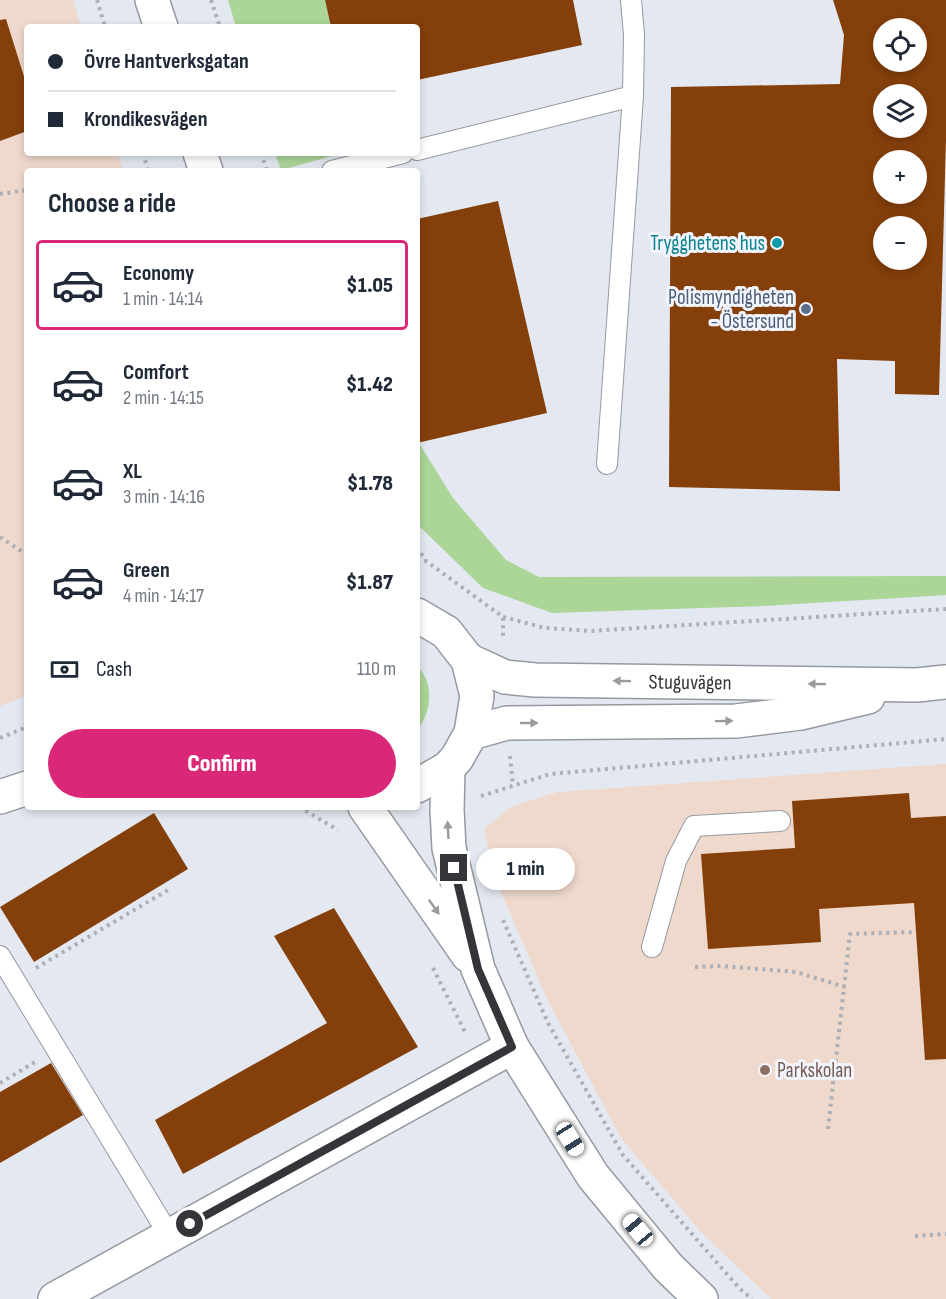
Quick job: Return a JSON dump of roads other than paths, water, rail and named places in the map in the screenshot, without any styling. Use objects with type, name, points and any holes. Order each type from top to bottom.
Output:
[{"type":"street","points":[[152,0],[160,24]]},
{"type":"street","points":[[420,617],[446,632],[468,660],[477,696],[471,733],[457,758],[448,768],[420,784]]},
{"type":"street","name":"Stuguvägen","points":[[468,660],[505,677],[535,680],[932,684]]},
{"type":"street","name":"Stuguvägen","points":[[471,733],[507,723],[736,721],[801,713],[932,684]]},
{"type":"street","points":[[448,768],[449,848],[478,969],[512,1047],[593,1176],[668,1267],[701,1299]]},
{"type":"street","points":[[0,798],[24,789]]},
{"type":"street","points":[[374,819],[478,969]]},
{"type":"street","points":[[55,1299],[512,1047]]},
{"type":"lane","points":[[607,464],[633,96],[634,35],[631,0]]},
{"type":"lane","points":[[420,149],[633,96]]},
{"type":"lane","points":[[344,168],[391,156]]},
{"type":"lane","points":[[652,947],[676,861],[694,826],[780,821]]},
{"type":"lane","points":[[0,956],[169,1235]]},
{"type":"place","name":"Trygghetens hus","points":[[777,243]]},
{"type":"place","name":"Polismyndigheten - Östersund","points":[[806,309]]},
{"type":"place","name":"Parkskolan","points":[[765,1070]]}]
